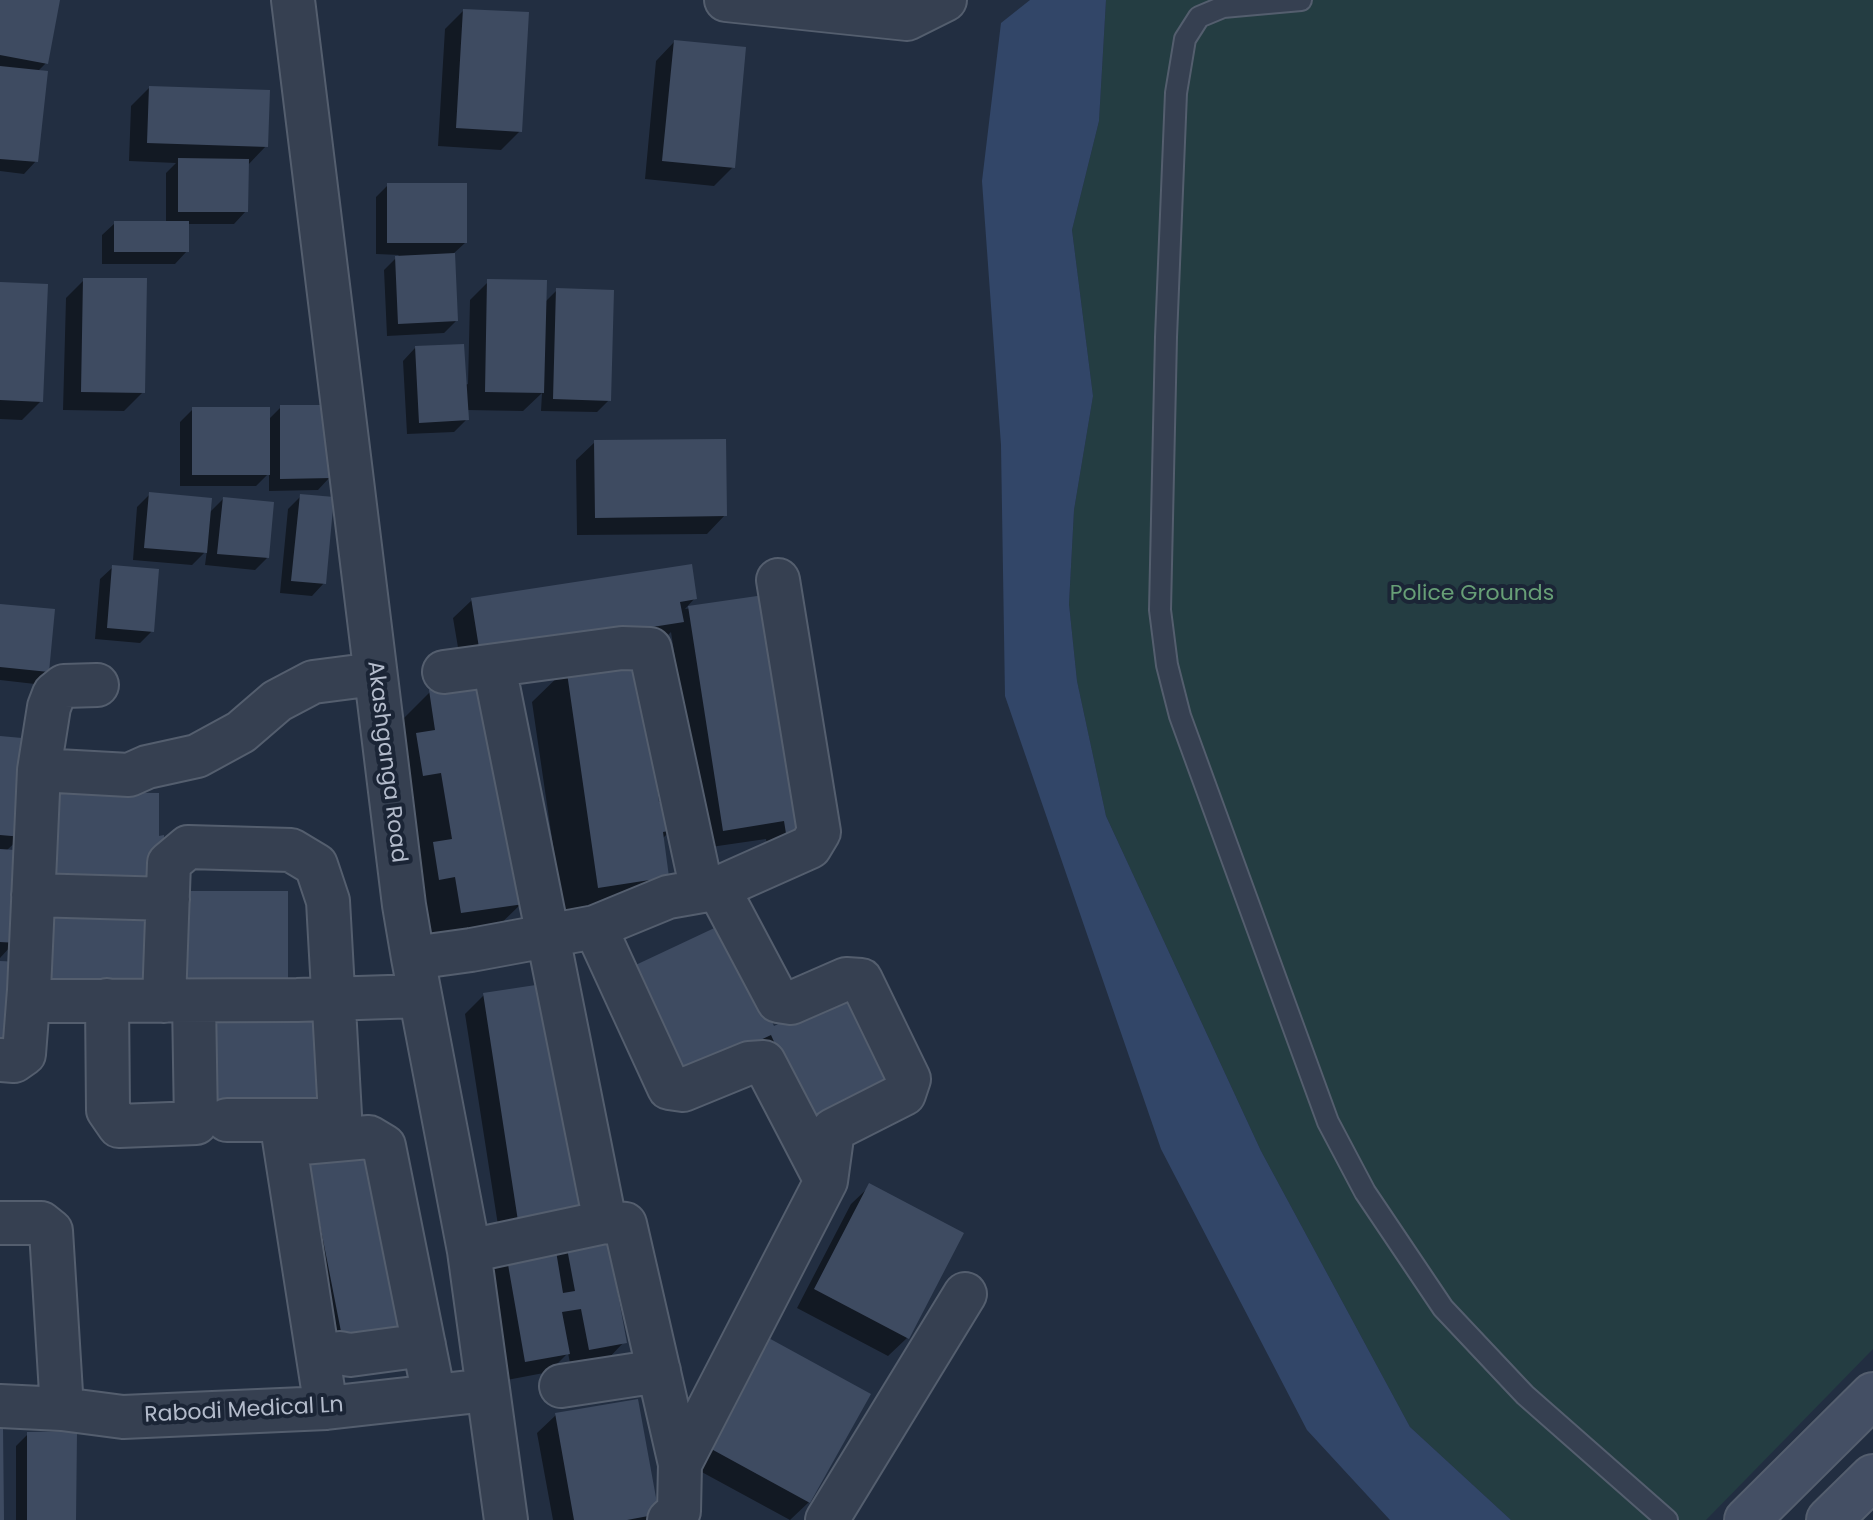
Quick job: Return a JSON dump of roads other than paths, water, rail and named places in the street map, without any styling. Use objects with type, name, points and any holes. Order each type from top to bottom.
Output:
[{"type":"main road","points":[[1747,1520],[1873,1395]]},
{"type":"main road","points":[[1829,1520],[1873,1477]]},
{"type":"street","name":"Akashganga Road","points":[[293,0],[375,674],[416,977],[469,1251],[506,1520]]},
{"type":"street","points":[[726,0],[907,19],[945,0]]},
{"type":"street","points":[[20,965],[37,1001],[333,999],[549,937],[595,927],[668,897],[710,889],[810,847],[819,832],[778,580]]},
{"type":"street","points":[[444,672],[622,648],[650,649],[710,889],[778,1001],[791,1003],[846,979],[861,980],[909,1079],[904,1094],[833,1130],[826,1181],[680,1464]]},
{"type":"street","points":[[494,666],[605,1222]]},
{"type":"street","points":[[39,770],[129,775],[147,767],[197,756],[241,732],[277,701],[313,682],[375,674]]},
{"type":"street","points":[[0,1060],[14,1061],[24,1054],[20,965],[33,895],[18,842],[39,770],[49,707],[54,694],[64,686],[97,685]]},
{"type":"street","points":[[107,1000],[108,1110],[119,1126],[196,1123],[168,899],[169,863],[188,847],[291,850],[316,865],[328,901],[340,1115],[332,1120],[283,1132]]},
{"type":"street","points":[[33,895],[168,899]]},
{"type":"street","points":[[595,927],[669,1088],[683,1090],[749,1063],[764,1062],[826,1181]]},
{"type":"street","points":[[227,1120],[283,1132],[369,1137],[384,1146],[434,1396]]},
{"type":"street","points":[[283,1132],[326,1408]]},
{"type":"street","points":[[469,1251],[605,1222],[625,1224],[680,1464],[679,1511],[669,1520]]},
{"type":"street","points":[[0,1223],[41,1223],[51,1231],[62,1409]]},
{"type":"street","points":[[827,1520],[965,1294]]},
{"type":"street","points":[[318,1356],[424,1345]]},
{"type":"street","points":[[561,1386],[659,1371]]},
{"type":"street","name":"Rabodi Medical Ln","points":[[0,1406],[62,1409],[123,1417],[326,1408],[487,1390]]},
{"type":"lane","points":[[1301,0],[1223,7],[1199,17],[1185,39],[1176,93],[1166,337],[1160,610],[1167,665],[1180,716],[1328,1122],[1365,1192],[1443,1308],[1525,1395],[1667,1520]]},
{"type":"water","points":[[1030,0],[1106,0],[1099,121],[1072,230],[1093,396],[1074,510],[1069,604],[1077,681],[1106,816],[1261,1151],[1410,1427],[1511,1520],[1390,1520],[1307,1430],[1161,1149],[1005,696],[1001,445],[982,181],[1001,23]]},
{"type":"park label","name":"Police Grounds","points":[[1472,594]]}]
